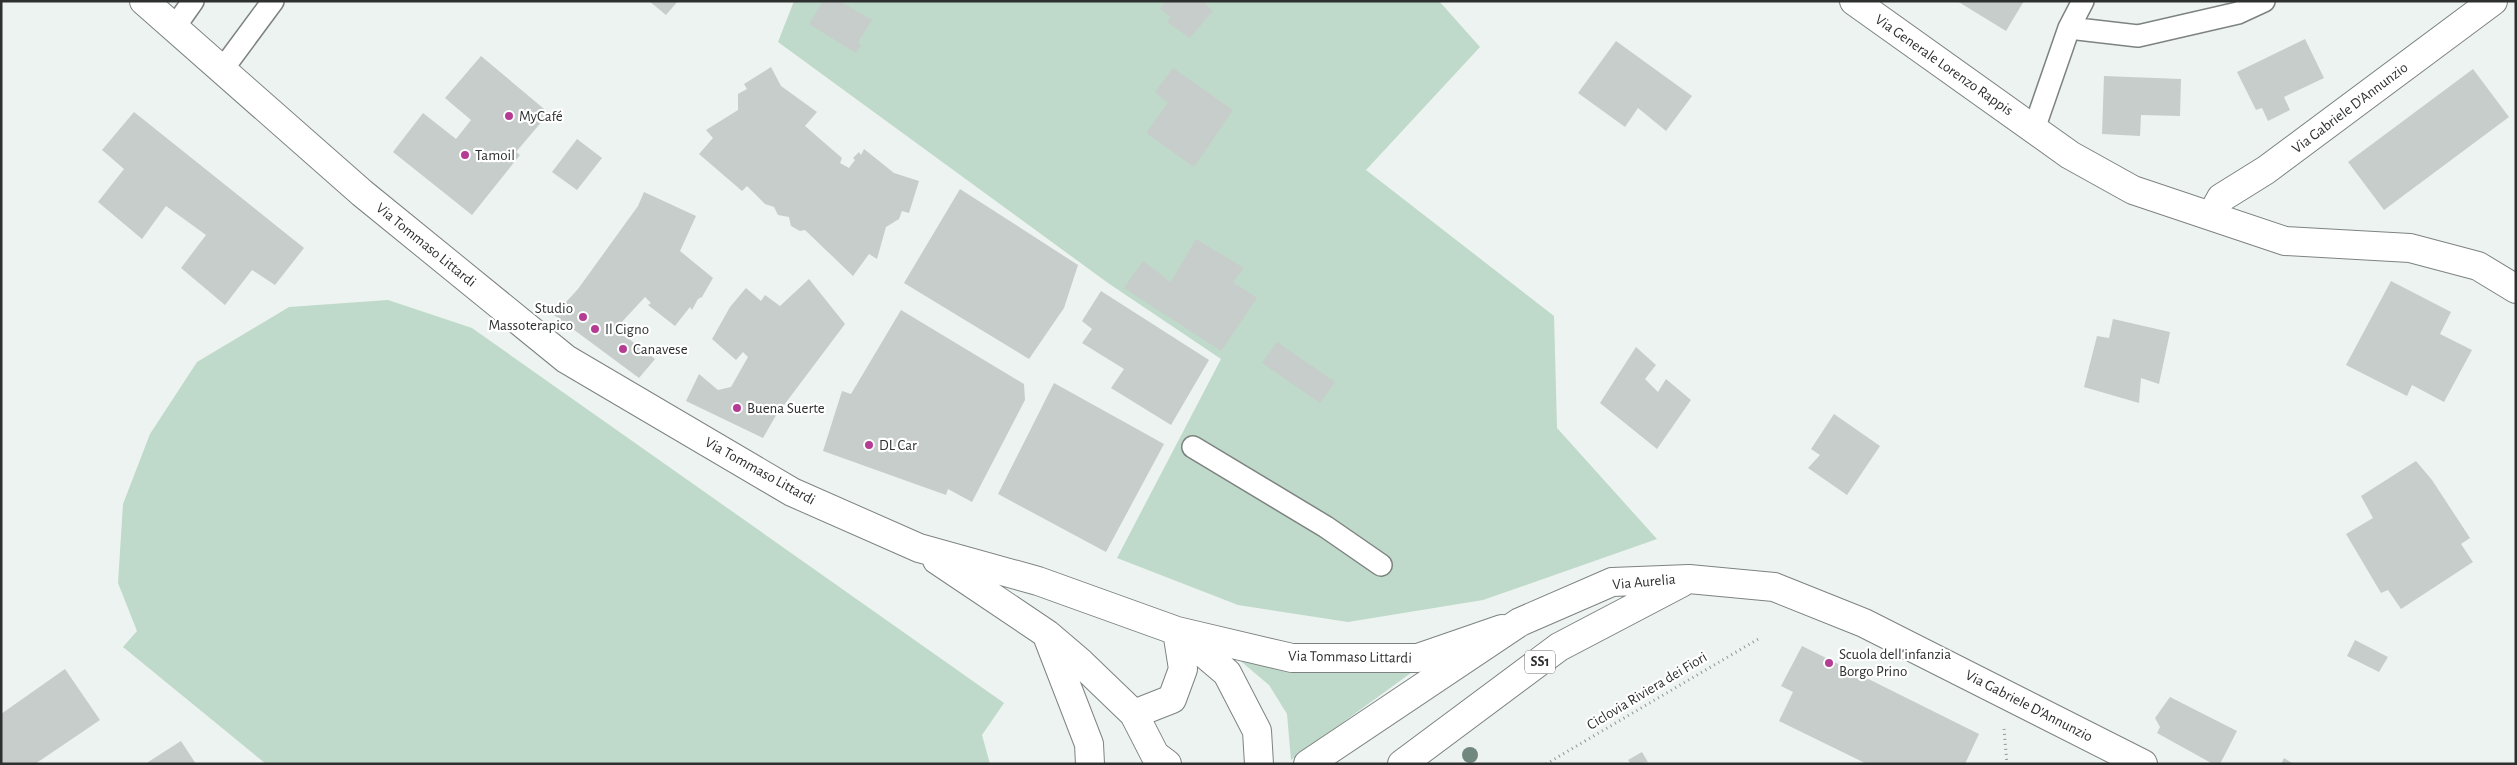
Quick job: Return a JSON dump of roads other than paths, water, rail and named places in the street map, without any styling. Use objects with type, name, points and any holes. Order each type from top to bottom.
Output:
[{"type":"main road","name":"Via Tommaso Littardi","points":[[144,1],[362,193],[566,359],[792,492],[919,548],[1038,580],[1178,631],[1292,658],[1418,658],[1520,622]]},
{"type":"main road","name":"Via Generale Lorenzo Rappis","points":[[1854,1],[2034,129]]},
{"type":"main road","name":"Via Gabriele D'Annunzio","points":[[2212,216],[2221,198],[2266,170],[2493,1]]},
{"type":"main road","points":[[2034,129],[2070,155],[2133,190],[2285,240],[2410,248],[2478,266],[2516,289]]},
{"type":"main road","name":"Via Tommaso Littardi","points":[[919,548],[1047,634],[1134,714]]},
{"type":"main road","name":"Via Gabriele D'Annunzio","points":[[1689,579],[1774,586],[1801,597],[1864,623],[2142,764]]},
{"type":"main road","name":"Via Aurelia","points":[[1308,764],[1520,622],[1612,582],[1689,579]]},
{"type":"main road","name":"Via Aurelia","points":[[1402,764],[1559,647],[1689,579]]},
{"type":"main road","points":[[1167,764],[1155,755],[1134,714],[1172,699],[1183,669],[1178,631]]},
{"type":"main road","points":[[1178,631],[1227,673],[1257,731],[1259,764]]},
{"type":"main road","points":[[1047,634],[1089,744],[1090,764]]},
{"type":"lane","points":[[174,28],[193,1]]},
{"type":"lane","points":[[222,70],[273,1]]},
{"type":"lane","points":[[2034,129],[2070,28],[2083,1]]},
{"type":"lane","points":[[2070,28],[2138,36],[2238,13],[2264,1]]},
{"type":"lane","points":[[1193,447],[1326,527],[1381,565]]},
{"type":"place","name":"MyCafé","points":[[509,116]]},
{"type":"place","name":"Tamoil","points":[[465,155]]},
{"type":"place","name":"Studio Massoterapico","points":[[583,317]]},
{"type":"place","name":"Il Cigno","points":[[595,329]]},
{"type":"place","name":"Canavese","points":[[623,349]]},
{"type":"place","name":"Buena Suerte","points":[[737,408]]},
{"type":"place","name":"DL Car","points":[[869,445]]},
{"type":"place","name":"Scuola dell'infanzia Borgo Prino","points":[[1829,663]]}]
